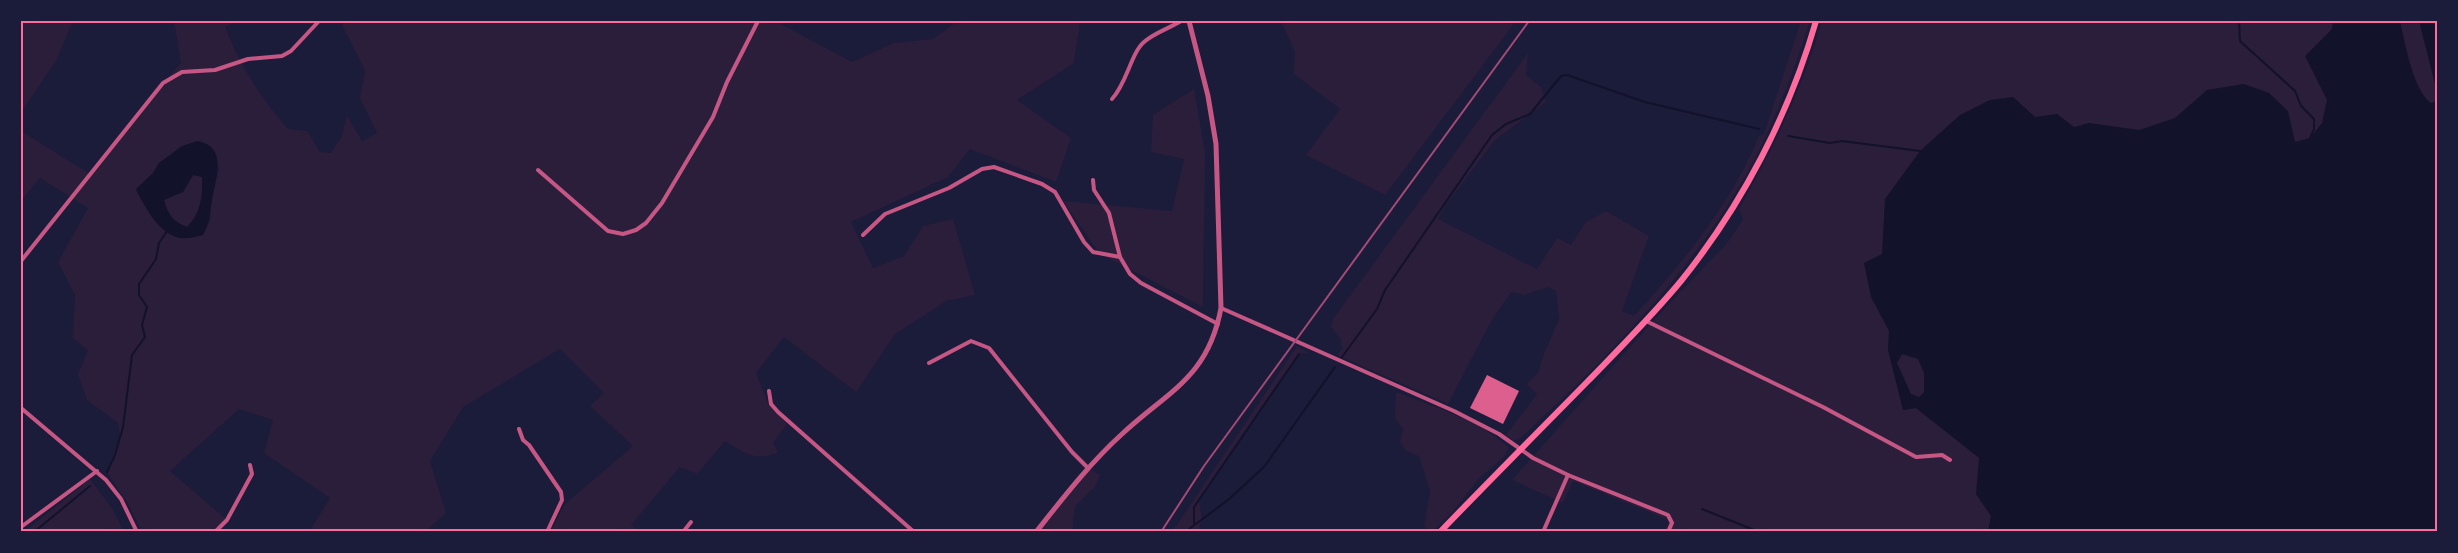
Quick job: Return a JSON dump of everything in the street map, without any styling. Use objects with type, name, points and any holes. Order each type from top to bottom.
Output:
[{"type":"highway","points":[[1440,532],[1646,321],[1692,266],[1742,192],[1770,140],[1792,92],[1816,21]]},
{"type":"street","points":[[21,261],[163,83],[182,72],[215,70],[248,59],[282,56],[291,51],[318,21]]},
{"type":"street","points":[[538,170],[608,231],[623,234],[636,230],[646,223],[662,204],[713,116],[727,82],[758,21]]},
{"type":"street","points":[[1112,99],[1120,91],[1137,50],[1144,42],[1182,21]]},
{"type":"street","points":[[1036,532],[1088,468],[1122,434],[1187,380],[1205,357],[1218,324],[1221,308],[1216,144],[1208,96],[1189,21]]},
{"type":"street","points":[[863,235],[885,214],[949,188],[982,169],[994,167],[1042,184],[1055,192],[1084,242],[1093,252],[1120,257]]},
{"type":"street","points":[[1093,180],[1094,190],[1108,213],[1120,257],[1130,274],[1141,283],[1218,324]]},
{"type":"street","points":[[1221,308],[1454,411],[1498,434],[1519,450],[1568,475],[1668,515],[1672,523],[1668,532]]},
{"type":"street","points":[[1646,321],[1822,407],[1916,457],[1942,455],[1950,460]]},
{"type":"street","points":[[929,363],[971,341],[990,348],[1072,452],[1088,468]]},
{"type":"street","points":[[769,391],[771,404],[778,412],[914,532]]},
{"type":"street","points":[[21,408],[106,480],[121,499],[137,532]]},
{"type":"street","points":[[519,429],[523,440],[558,485],[562,500],[547,532]]},
{"type":"street","points":[[215,532],[227,520],[252,474],[250,465]]},
{"type":"street","points":[[21,527],[96,471]]},
{"type":"street","points":[[1544,532],[1568,475]]},
{"type":"street","points":[[683,532],[691,522]]},
{"type":"shaded area","points":[[21,21],[73,21],[56,61],[21,112]]},
{"type":"shaded area","points":[[174,21],[237,21],[225,27],[238,56],[260,93],[288,129],[307,131],[320,152],[331,153],[341,138],[347,116],[362,141],[377,133],[360,98],[365,70],[342,25],[345,21],[780,21],[779,23],[852,62],[894,43],[933,39],[958,21],[1080,21],[1074,63],[1017,100],[1071,138],[1056,182],[970,149],[948,177],[851,222],[873,268],[904,256],[923,226],[953,219],[975,295],[946,301],[894,335],[856,392],[784,337],[756,373],[768,404],[787,424],[773,443],[778,452],[763,456],[750,455],[725,441],[697,474],[680,467],[631,525],[639,532],[550,532],[565,504],[633,446],[590,406],[604,393],[560,349],[463,407],[430,461],[446,513],[425,532],[309,532],[330,498],[264,453],[273,420],[239,409],[170,471],[227,520],[215,532],[142,532],[129,505],[107,472],[120,436],[118,423],[87,400],[78,375],[88,350],[73,338],[75,295],[58,262],[88,208],[40,178],[21,201],[21,131],[90,174],[145,103],[181,63]],"holes":[[[214,150],[219,169],[211,201],[210,222],[176,237],[157,223],[136,190],[153,173],[159,163],[168,157]]]},
{"type":"shaded area","points":[[1281,21],[1516,21],[1385,195],[1306,155],[1340,109],[1294,74],[1295,52]]},
{"type":"shaded area","points":[[1801,21],[1810,21],[1769,130],[1748,172],[1714,227],[1664,292],[1637,323],[1519,439],[1513,441],[1506,435],[1537,394],[1526,384],[1538,373],[1543,356],[1559,319],[1556,291],[1548,287],[1525,295],[1511,292],[1490,323],[1448,404],[1337,355],[1342,349],[1341,340],[1331,327],[1333,319],[1528,53],[1526,75],[1541,87],[1546,102],[1495,140],[1445,206],[1438,219],[1537,269],[1557,238],[1571,245],[1586,222],[1606,211],[1649,236],[1622,311],[1634,316],[1688,253],[1720,209],[1748,161],[1759,136],[1764,134]]},
{"type":"shaded area","points":[[1822,21],[2437,21],[2437,532],[1664,532],[1669,520],[1573,481],[1563,503],[1512,480],[1654,320],[1728,242],[1743,219],[1739,209],[1764,164],[1786,118],[1806,70]]},
{"type":"shaded area","points":[[2333,21],[2400,21],[2407,53],[2419,88],[2431,103],[2437,101],[2437,532],[1988,532],[1991,516],[1976,494],[1979,458],[1916,408],[1903,410],[1888,350],[1889,331],[1871,297],[1864,263],[1882,254],[1885,199],[1920,151],[1960,115],[1990,100],[2013,97],[2035,117],[2057,114],[2074,127],[2089,123],[2139,130],[2175,118],[2207,90],[2244,84],[2269,93],[2288,111],[2295,142],[2310,138],[2322,123],[2327,100],[2305,56],[2332,29]],"holes":[[[1902,354],[1918,359],[1924,373],[1924,392],[1919,397],[1911,394],[1897,363]]]},
{"type":"shaded area","points":[[2419,21],[2433,21],[2437,26],[2437,92]]},
{"type":"shaded area","points":[[1194,89],[1205,152],[1203,307],[1100,254],[1063,201],[1172,211],[1184,159],[1151,152],[1153,115]]},
{"type":"shaded area","points":[[197,141],[207,144],[217,157],[218,165],[206,230],[203,235],[186,238],[176,237],[163,229],[147,210],[136,189],[153,173],[159,163],[182,146]],"holes":[[[193,175],[202,177],[202,190],[198,210],[187,227],[178,223],[172,217],[167,210],[164,200],[183,192]]]},
{"type":"shaded area","points":[[193,175],[202,177],[202,191],[198,210],[187,227],[172,217],[167,210],[164,200],[183,192]]},
{"type":"shaded area","points":[[1297,346],[1308,353],[1299,354],[1199,499],[1202,519],[1198,532],[1172,532]]},
{"type":"shaded area","points":[[1396,392],[1471,422],[1498,438],[1509,448],[1503,458],[1479,478],[1452,513],[1432,532],[1424,527],[1430,491],[1419,456],[1406,451],[1400,442],[1403,429],[1395,418]]},
{"type":"shaded area","points":[[1088,468],[1100,475],[1095,487],[1075,506],[1072,532],[1036,532]]},
{"type":"shaded area","points":[[90,479],[113,510],[124,532],[24,532]]},
{"type":"building","points":[[1487,375],[1519,391],[1503,424],[1470,408]]},
{"type":"waterway","points":[[2239,21],[2240,41],[2295,91],[2301,106],[2314,119],[2314,129],[2310,138]]},
{"type":"waterway","points":[[1342,357],[1377,309],[1385,290],[1492,135],[1506,124],[1530,114],[1561,76],[1567,75],[1645,102],[1759,129]]},
{"type":"waterway","points":[[1788,136],[1830,143],[1842,141],[1920,151]]},
{"type":"waterway","points":[[107,472],[115,455],[123,427],[132,355],[145,337],[142,325],[147,307],[139,295],[139,284],[156,259],[159,243],[167,231]]},
{"type":"waterway","points":[[1194,523],[1194,507],[1299,354]]},
{"type":"waterway","points":[[1185,532],[1228,500],[1264,467],[1335,367]]},
{"type":"waterway","points":[[34,532],[90,486]]},
{"type":"waterway","points":[[1702,509],[1759,532]]},
{"type":"railway","points":[[1161,532],[1204,466],[1529,21]]}]
